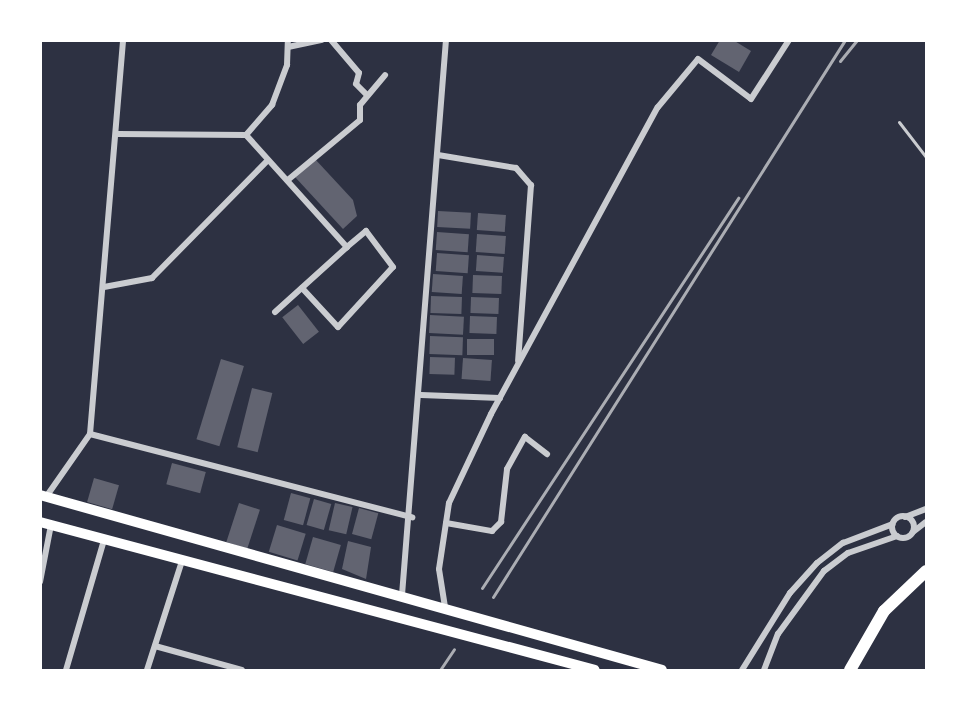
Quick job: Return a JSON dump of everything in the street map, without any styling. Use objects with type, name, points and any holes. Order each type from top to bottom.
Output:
[{"type":"highway","points":[[850,670],[884,611],[927,571]]},
{"type":"main road","points":[[43,496],[445,607],[662,670]]},
{"type":"main road","points":[[46,524],[595,670]]},
{"type":"street","points":[[43,496],[90,434],[118,134],[123,40]]},
{"type":"street","points":[[246,135],[272,105],[288,44],[322,40]]},
{"type":"street","points":[[332,40],[359,73],[356,84],[367,95]]},
{"type":"street","points":[[402,595],[412,517],[446,40]]},
{"type":"street","points":[[445,607],[439,569],[449,503],[500,398],[658,107],[698,59],[751,99],[789,40]]},
{"type":"street","points":[[289,180],[360,120],[367,95],[385,75]]},
{"type":"street","points":[[118,134],[246,135],[347,247]]},
{"type":"street","points":[[438,154],[516,168],[531,185],[518,365]]},
{"type":"street","points":[[104,287],[152,278],[268,160]]},
{"type":"street","points":[[275,312],[366,231],[393,267],[338,327],[302,288]]},
{"type":"street","points":[[421,394],[500,398]]},
{"type":"street","points":[[90,434],[412,517]]},
{"type":"street","points":[[446,523],[492,531],[501,522],[507,469],[525,437],[547,454]]},
{"type":"street","points":[[742,670],[790,593],[817,563],[843,543],[927,510]]},
{"type":"street","points":[[905,517],[913,523],[912,532]]},
{"type":"street","points":[[764,670],[778,634],[824,571],[848,553],[912,532],[927,522]]},
{"type":"street","points":[[40,582],[46,524]]},
{"type":"street","points":[[893,524],[897,536]]},
{"type":"street","points":[[66,670],[104,540]]},
{"type":"street","points":[[147,670],[182,561]]},
{"type":"street","points":[[155,646],[242,670]]},
{"type":"lane","points":[[899,122],[927,157]]},
{"type":"building","points":[[720,40],[733,40],[751,51],[739,72],[711,55]]},
{"type":"building","points":[[315,159],[353,200],[357,216],[343,229],[295,177]]},
{"type":"building","points":[[438,211],[471,213],[470,229],[437,227]]},
{"type":"building","points":[[478,213],[506,215],[505,232],[477,230]]},
{"type":"building","points":[[437,232],[469,234],[468,252],[436,250]]},
{"type":"building","points":[[477,234],[506,236],[505,254],[476,252]]},
{"type":"building","points":[[437,253],[469,255],[468,273],[436,271]]},
{"type":"building","points":[[477,255],[504,257],[503,273],[476,271]]},
{"type":"building","points":[[433,274],[463,276],[462,294],[432,292]]},
{"type":"building","points":[[473,275],[502,276],[501,294],[472,293]]},
{"type":"building","points":[[431,296],[462,297],[461,314],[430,313]]},
{"type":"building","points":[[471,297],[499,298],[498,314],[470,313]]},
{"type":"building","points":[[298,305],[319,332],[303,344],[282,317]]},
{"type":"building","points":[[430,315],[464,317],[463,335],[429,333]]},
{"type":"building","points":[[470,316],[497,317],[496,334],[469,333]]},
{"type":"building","points":[[430,336],[463,337],[462,355],[429,354]]},
{"type":"building","points":[[467,339],[494,339],[494,355],[467,355]]},
{"type":"building","points":[[430,357],[455,358],[454,375],[429,374]]},
{"type":"building","points":[[463,358],[492,360],[490,381],[462,379]]},
{"type":"building","points":[[221,359],[244,366],[219,446],[196,439]]},
{"type":"building","points":[[252,388],[272,393],[258,452],[237,447]]},
{"type":"building","points":[[172,463],[206,472],[200,493],[166,484]]},
{"type":"building","points":[[94,478],[119,485],[112,509],[87,502]]},
{"type":"building","points":[[291,493],[310,498],[303,525],[284,520]]},
{"type":"building","points":[[314,499],[331,504],[324,530],[307,525]]},
{"type":"building","points":[[239,503],[260,510],[247,549],[226,542]]},
{"type":"building","points":[[335,503],[353,507],[346,534],[329,530]]},
{"type":"building","points":[[359,508],[378,513],[371,539],[352,534]]},
{"type":"building","points":[[277,525],[306,534],[298,561],[269,552]]},
{"type":"building","points":[[313,537],[341,545],[333,572],[305,564]]},
{"type":"building","points":[[348,541],[371,547],[366,579],[342,569]]},
{"type":"railway","points":[[493,597],[845,40]]},
{"type":"railway","points":[[840,61],[857,40]]},
{"type":"railway","points":[[482,588],[738,198]]},
{"type":"railway","points":[[440,670],[454,649]]}]
